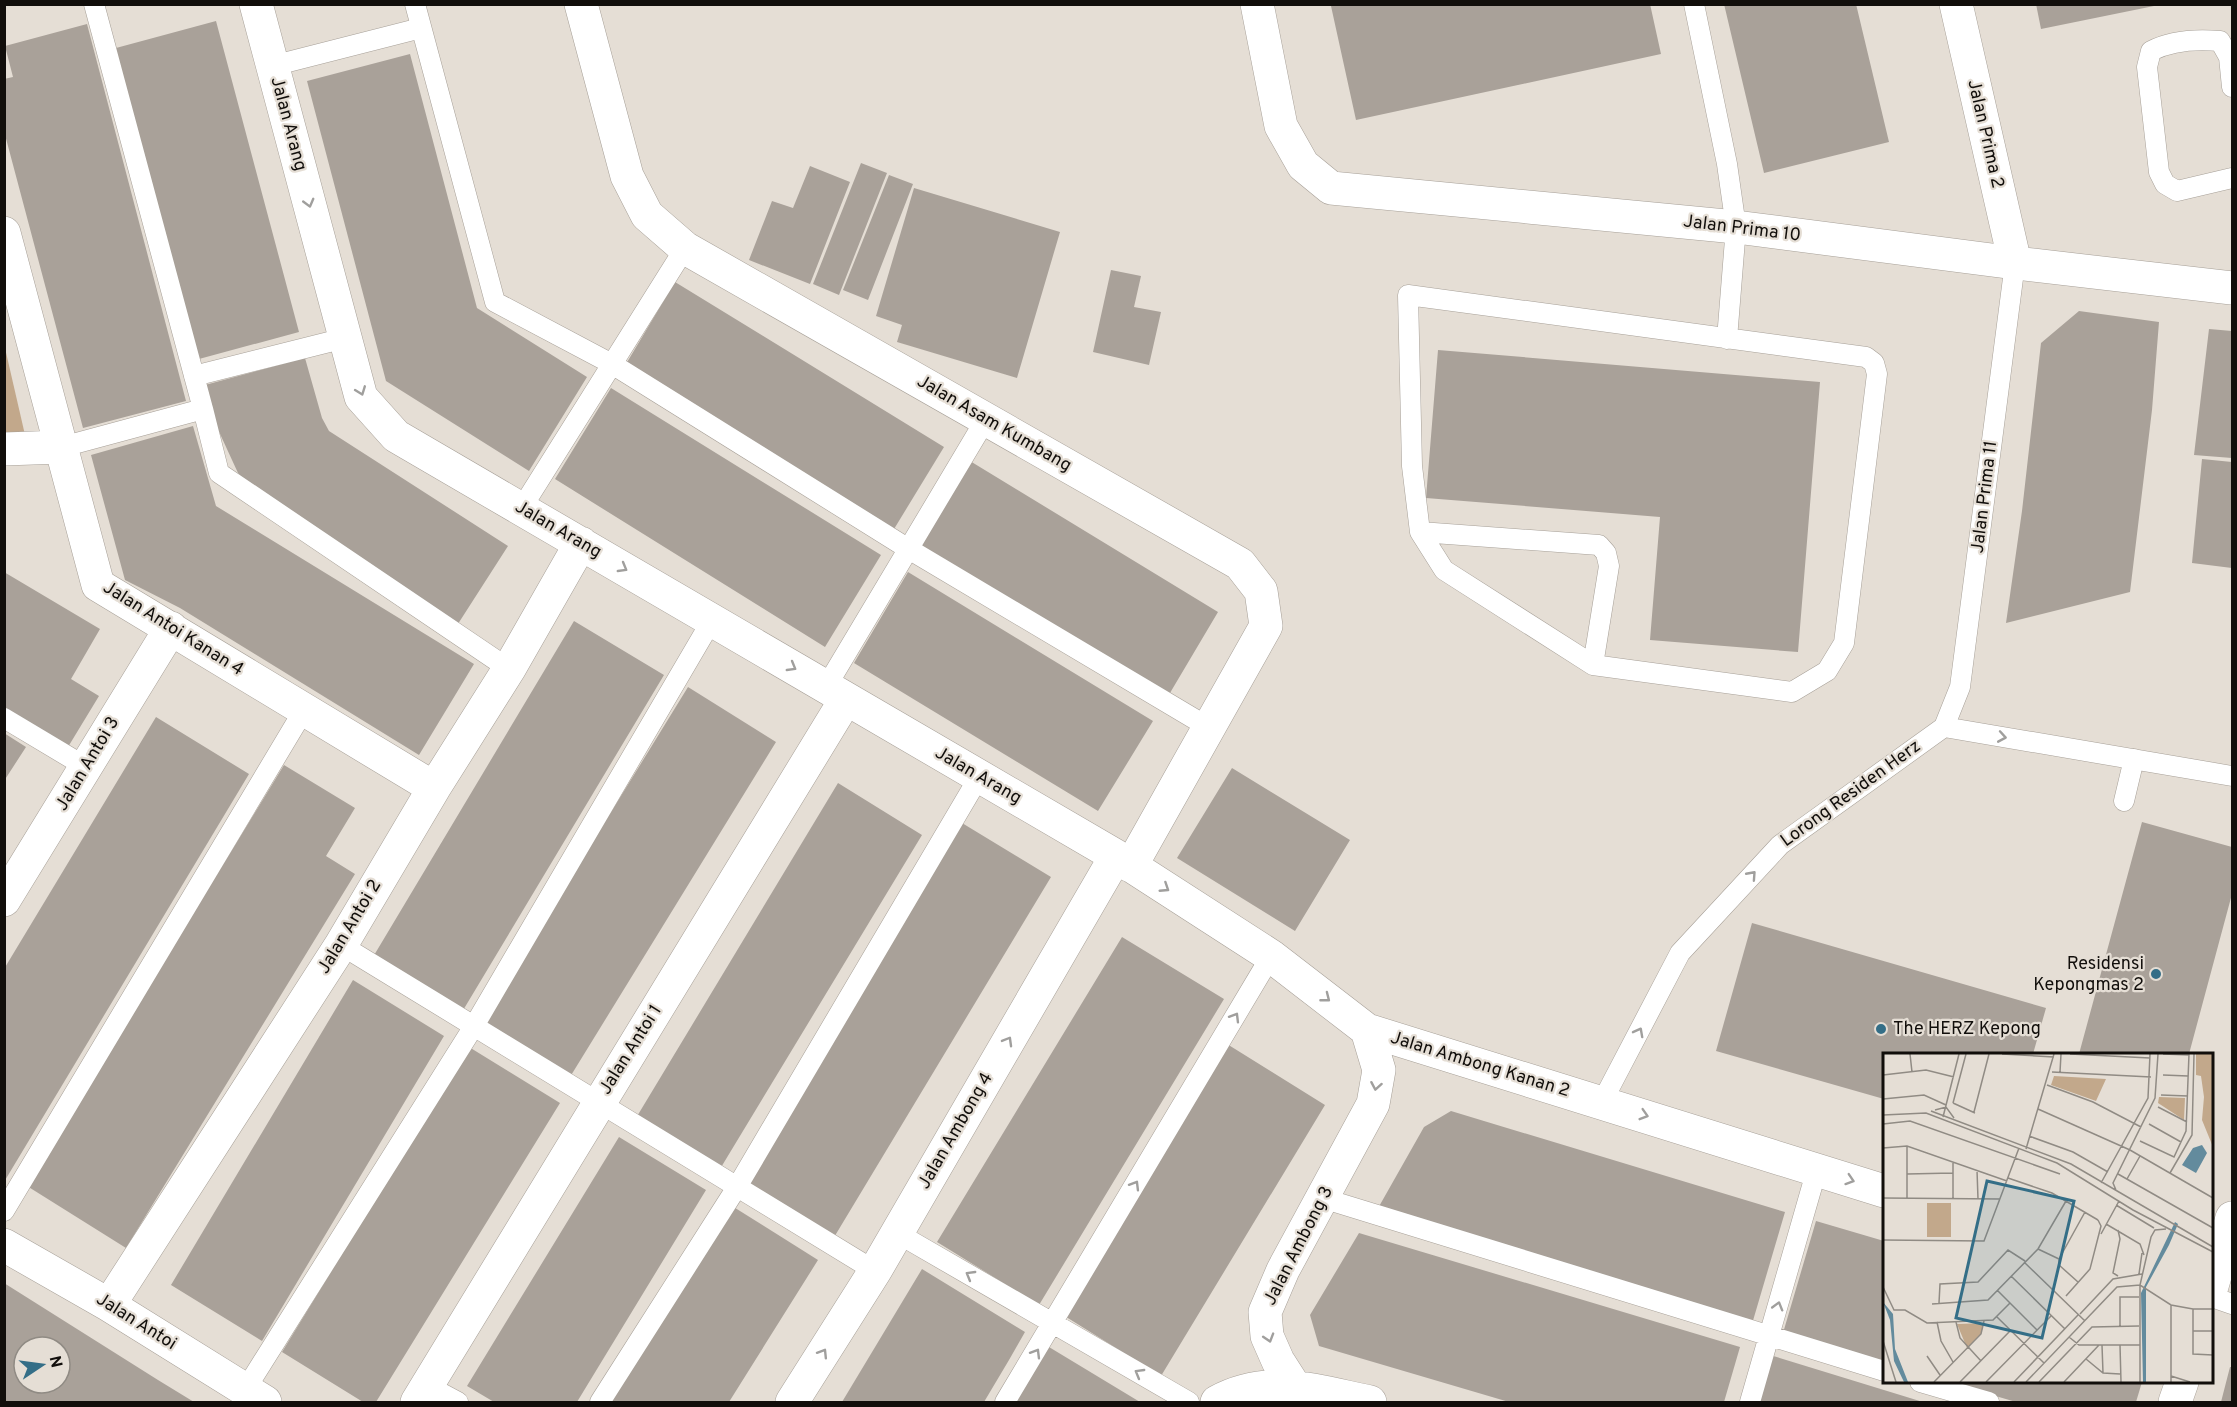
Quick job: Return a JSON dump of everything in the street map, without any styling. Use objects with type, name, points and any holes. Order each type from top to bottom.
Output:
[{"type":"street","name":"Jalan Arang","points":[[256,4],[361,397],[396,436],[1123,861]]},
{"type":"street","name":"Jalan Asam Kumbang","points":[[581,4],[627,176],[647,215],[686,248],[1240,564],[1261,591],[1266,626],[1208,727],[1123,861]]},
{"type":"street","name":"Jalan Prima 10","points":[[1257,4],[1281,126],[1303,165],[1331,188],[1736,227],[2232,288]]},
{"type":"street","name":"Jalan Prima 2","points":[[1956,4],[2015,263]]},
{"type":"street","name":"Jalan Antoi Kanan 4","points":[[4,233],[98,585],[434,788]]},
{"type":"street","points":[[4,449],[62,447]]},
{"type":"street","name":"Jalan Antoi 2","points":[[109,1305],[340,945],[434,788],[509,669],[581,543]]},
{"type":"street","name":"Jalan Antoi 3","points":[[6,896],[171,628]]},
{"type":"street","name":"Jalan Antoi 1","points":[[423,1394],[599,1102],[836,693]]},
{"type":"street","name":"Jalan Ambong Kanan 2","points":[[1123,861],[1271,956],[1367,1030],[1883,1191]]},
{"type":"street","name":"Jalan Ambong 4","points":[[792,1402],[1123,861]]},
{"type":"street","name":"Jalan Ambong 3","points":[[1294,1386],[1278,1361],[1267,1336],[1265,1312],[1283,1270],[1373,1104],[1379,1070],[1367,1030]]},
{"type":"street","points":[[2213,1280],[2232,1218]]},
{"type":"street","name":"Jalan Antoi","points":[[4,1245],[109,1305],[255,1396]]},
{"type":"street","points":[[2175,1402],[2182,1383]]},
{"type":"street","points":[[1216,1402],[1232,1394],[1264,1386],[1294,1386],[1370,1402]]},
{"type":"lane","points":[[94,4],[219,473],[509,669]]},
{"type":"lane","points":[[415,4],[495,302],[612,364],[908,548],[1208,727]]},
{"type":"lane","points":[[1694,4],[1727,164],[1736,227],[1727,339]]},
{"type":"lane","points":[[272,66],[421,28]]},
{"type":"lane","points":[[2232,87],[2226,39],[2164,44],[2151,51],[2147,67],[2159,172],[2165,184],[2177,191],[2232,178]]},
{"type":"lane","points":[[521,509],[686,248]]},
{"type":"lane","name":"Jalan Prima 11","points":[[1944,727],[1960,687],[2015,263]]},
{"type":"lane","points":[[1408,296],[1866,357],[1874,363],[1877,374],[1844,643],[1827,671],[1792,693],[1593,665],[1444,570],[1420,532],[1412,466],[1408,296]]},
{"type":"lane","points":[[194,376],[345,338]]},
{"type":"lane","points":[[62,447],[203,410]]},
{"type":"lane","points":[[836,693],[908,548],[986,419]]},
{"type":"lane","points":[[1420,532],[1599,545],[1606,553],[1609,566],[1593,665]]},
{"type":"lane","points":[[255,1396],[712,620]]},
{"type":"lane","points":[[4,1211],[304,710]]},
{"type":"lane","points":[[4,717],[86,767]]},
{"type":"lane","points":[[1944,727],[2232,776]]},
{"type":"lane","name":"Lorong Residen Herz","points":[[1602,1102],[1680,953],[1780,845],[1944,727]]},
{"type":"lane","points":[[2124,801],[2134,759]]},
{"type":"lane","points":[[600,1402],[737,1187],[980,777]]},
{"type":"lane","points":[[340,945],[874,1271]]},
{"type":"lane","points":[[1005,1402],[1271,956]]},
{"type":"lane","points":[[1750,1402],[1817,1169]]},
{"type":"lane","points":[[1322,1198],[1883,1371]]},
{"type":"lane","points":[[897,1233],[1189,1402]]},
{"type":"lane","points":[[2213,1298],[2232,1304]]},
{"type":"lane","points":[[1923,1383],[1989,1402]]},
{"type":"lane","points":[[423,1394],[458,1402]]},
{"type":"shaded area","points":[[5,348],[28,448],[5,449]]},
{"type":"building","points":[[1336,4],[1650,4],[1661,54],[1356,120],[1331,6]]},
{"type":"building","points":[[1724,4],[1856,4],[1889,142],[1764,173]]},
{"type":"building","points":[[2036,4],[2154,4],[2154,6],[2041,29]]},
{"type":"building","points":[[216,21],[299,332],[199,359],[116,48]]},
{"type":"building","points":[[87,24],[186,401],[83,428],[4,131],[4,79],[13,77],[5,46]]},
{"type":"building","points":[[410,54],[477,308],[587,377],[529,471],[386,381],[307,81]]},
{"type":"building","points":[[861,163],[887,173],[839,295],[813,284]]},
{"type":"building","points":[[810,166],[850,182],[810,284],[749,260],[772,201],[793,208]]},
{"type":"building","points":[[889,175],[913,184],[868,300],[843,290]]},
{"type":"building","points":[[914,188],[1060,232],[1017,378],[897,342],[902,325],[876,316]]},
{"type":"building","points":[[1111,270],[1141,276],[1134,307],[1161,312],[1149,365],[1093,352]]},
{"type":"building","points":[[675,282],[944,447],[891,534],[623,369]]},
{"type":"building","points":[[2079,311],[2159,322],[2152,410],[2130,592],[2006,623],[2022,511],[2041,343]]},
{"type":"building","points":[[2209,329],[2232,331],[2232,458],[2194,455]]},
{"type":"building","points":[[1438,350],[1820,382],[1798,652],[1650,640],[1660,517],[1426,498]]},
{"type":"building","points":[[305,358],[322,418],[329,431],[508,546],[456,627],[277,512],[238,473],[215,423],[205,385]]},
{"type":"building","points":[[611,388],[881,555],[825,647],[555,479]]},
{"type":"building","points":[[193,426],[216,506],[474,664],[419,755],[180,608],[125,580],[91,455]]},
{"type":"building","points":[[2202,459],[2232,462],[2232,568],[2192,563]]},
{"type":"building","points":[[970,461],[1218,612],[1167,698],[918,548]]},
{"type":"building","points":[[4,572],[100,629],[71,679],[99,696],[68,747],[4,709]]},
{"type":"building","points":[[908,572],[1153,721],[1098,811],[854,663]]},
{"type":"building","points":[[574,621],[664,675],[462,1012],[373,957]]},
{"type":"building","points":[[688,687],[776,742],[570,1077],[482,1022]]},
{"type":"building","points":[[156,717],[249,774],[4,1182],[4,969]]},
{"type":"building","points":[[4,733],[26,747],[4,781]]},
{"type":"building","points":[[284,765],[355,808],[326,856],[355,874],[126,1248],[27,1186]]},
{"type":"building","points":[[1232,768],[1350,840],[1295,931],[1177,858]]},
{"type":"building","points":[[838,783],[922,835],[720,1169],[636,1118]]},
{"type":"building","name":"Residensi Kepongmas 2","points":[[2142,822],[2232,847],[2232,894],[2189,1053],[2079,1053]]},
{"type":"building","points":[[962,823],[1051,877],[833,1239],[744,1185]]},
{"type":"building","name":"The HERZ Kepong","points":[[1752,923],[2046,1008],[2033,1053],[1883,1053],[1883,1099],[1716,1051]]},
{"type":"building","points":[[1122,937],[1224,999],[1039,1305],[937,1242]]},
{"type":"building","points":[[353,980],[444,1036],[262,1341],[171,1285]]},
{"type":"building","points":[[1227,1044],[1325,1105],[1161,1376],[1063,1315]]},
{"type":"building","points":[[469,1047],[560,1103],[376,1402],[363,1402],[282,1352]]},
{"type":"building","points":[[1451,1111],[1785,1212],[1752,1324],[1377,1210],[1424,1127]]},
{"type":"building","points":[[619,1137],[706,1190],[577,1402],[494,1402],[467,1386]]},
{"type":"building","points":[[732,1206],[818,1260],[729,1402],[608,1402]]},
{"type":"building","points":[[1816,1221],[1883,1241],[1883,1363],[1783,1333]]},
{"type":"building","points":[[1359,1233],[1740,1347],[1724,1402],[1509,1402],[1319,1346],[1310,1315]]},
{"type":"building","points":[[922,1269],[1025,1332],[984,1402],[842,1402]]},
{"type":"building","points":[[4,1283],[158,1380],[194,1402],[4,1402]]},
{"type":"building","points":[[1044,1344],[1140,1402],[1009,1402]]},
{"type":"building","points":[[1770,1355],[1923,1402],[1756,1402]]},
{"type":"building","points":[[2230,1367],[2232,1367],[2232,1402],[2221,1402]]},
{"type":"building","points":[[1951,1383],[2142,1383],[2136,1402],[2016,1402]]},
{"type":"place","name":"Residensi Kepongmas 2","points":[[2156,974]]},
{"type":"place","name":"The HERZ Kepong","points":[[1881,1029]]}]
